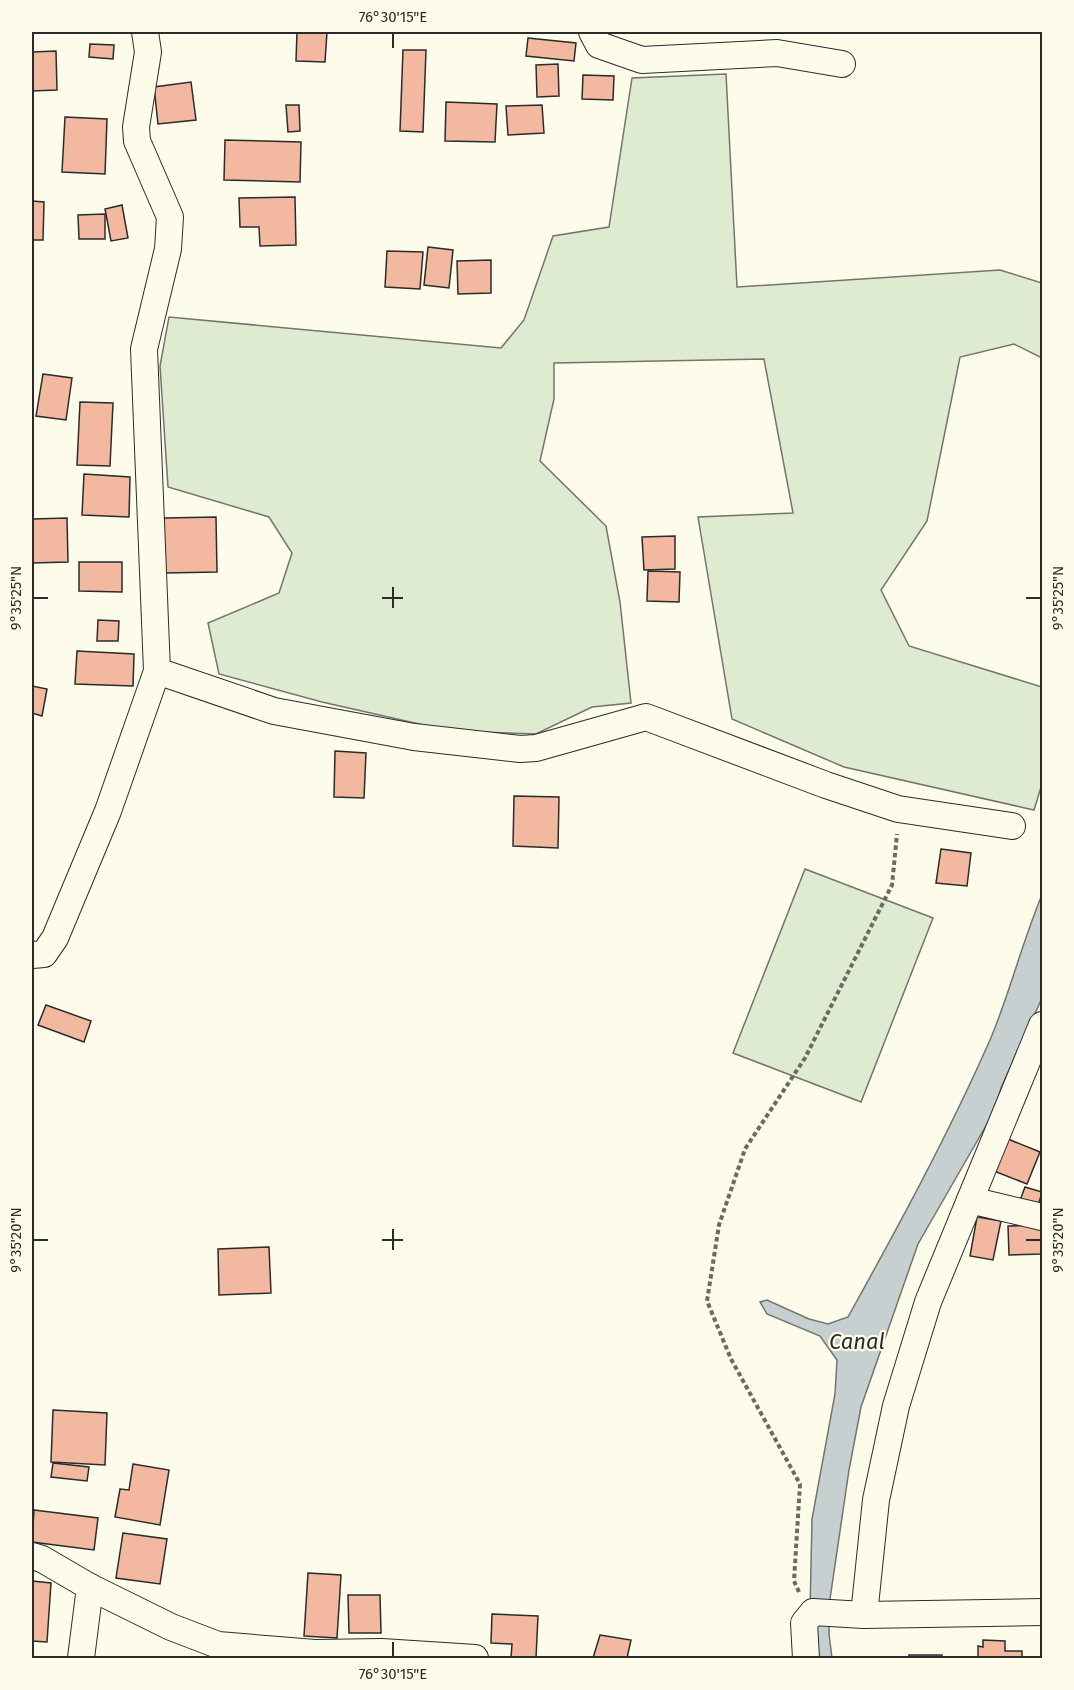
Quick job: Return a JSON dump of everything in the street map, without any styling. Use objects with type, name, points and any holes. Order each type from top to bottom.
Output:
[{"type":"street","points":[[32,955],[44,954],[55,938],[108,811],[157,671],[144,349],[168,249],[170,217],[137,141],[136,127],[148,52],[145,32]]},
{"type":"street","points":[[592,32],[599,45],[642,60],[777,53],[842,64]]},
{"type":"street","points":[[157,671],[274,711],[414,737],[520,749],[536,748],[646,717],[826,785],[898,809],[1012,826]]},
{"type":"street","points":[[853,1614],[896,1406],[928,1302],[1042,1025]]},
{"type":"street","points":[[970,1200],[1042,1217]]},
{"type":"street","points":[[32,1556],[42,1559],[90,1587],[171,1627],[218,1645],[315,1653],[382,1652],[475,1659]]},
{"type":"street","points":[[81,1659],[90,1587]]},
{"type":"street","points":[[806,1659],[804,1623],[811,1614],[1042,1612]]},
{"type":"path","points":[[811,1614],[794,1581],[800,1484],[731,1359],[707,1301],[719,1225],[745,1149],[805,1058],[892,885],[898,809]]},
{"type":"green space","points":[[726,74],[737,287],[1000,270],[1042,283],[1042,358],[1014,344],[960,357],[927,521],[881,590],[909,646],[1042,687],[1042,784],[1034,810],[844,767],[732,719],[698,517],[793,513],[764,359],[554,363],[554,399],[540,461],[606,526],[620,602],[631,703],[592,707],[536,734],[450,731],[322,702],[219,674],[208,623],[279,593],[292,553],[269,517],[168,487],[160,366],[169,317],[501,348],[524,320],[553,236],[609,227],[632,78]]},
{"type":"green space","points":[[805,869],[933,918],[861,1102],[733,1053]]},
{"type":"water","name":"Canal","points":[[1042,895],[1042,998],[1001,1088],[995,1110],[918,1244],[861,1407],[849,1470],[830,1599],[829,1634],[832,1658],[809,1658],[812,1519],[835,1394],[837,1360],[820,1336],[767,1314],[760,1302],[767,1300],[809,1319],[828,1324],[848,1317],[922,1180],[974,1075],[997,1022]]},
{"type":"building","points":[[297,32],[327,32],[325,62],[296,61]]},
{"type":"building","points":[[528,38],[576,43],[574,61],[526,56]]},
{"type":"building","points":[[90,44],[114,45],[113,59],[89,57]]},
{"type":"building","points":[[403,50],[426,50],[423,132],[400,131]]},
{"type":"building","points":[[56,51],[57,90],[32,91],[32,52]]},
{"type":"building","points":[[558,64],[559,96],[537,97],[536,65]]},
{"type":"building","points":[[583,75],[614,76],[613,100],[582,99]]},
{"type":"building","points":[[191,82],[196,120],[158,124],[154,87]]},
{"type":"building","points":[[446,102],[497,104],[495,142],[445,141]]},
{"type":"building","points":[[286,105],[299,105],[300,131],[288,132]]},
{"type":"building","points":[[542,105],[544,133],[508,135],[506,106]]},
{"type":"building","points":[[65,117],[107,119],[105,174],[62,172]]},
{"type":"building","points":[[225,140],[301,142],[300,182],[224,180]]},
{"type":"building","points":[[295,197],[296,245],[260,246],[259,227],[240,227],[239,198]]},
{"type":"building","points":[[32,201],[44,202],[43,240],[32,240]]},
{"type":"building","points":[[122,205],[128,238],[111,241],[105,209]]},
{"type":"building","points":[[105,214],[105,239],[79,239],[78,215]]},
{"type":"building","points":[[428,247],[453,250],[449,288],[424,285]]},
{"type":"building","points":[[387,251],[423,252],[420,289],[385,287]]},
{"type":"building","points":[[491,260],[491,293],[458,294],[457,261]]},
{"type":"building","points":[[43,374],[72,378],[66,420],[36,416]]},
{"type":"building","points":[[80,402],[113,403],[110,466],[77,465]]},
{"type":"building","points":[[84,474],[130,477],[129,517],[82,515]]},
{"type":"building","points":[[216,517],[217,572],[165,573],[164,518]]},
{"type":"building","points":[[67,518],[68,562],[32,563],[32,519]]},
{"type":"building","points":[[675,536],[675,569],[644,570],[642,537]]},
{"type":"building","points":[[79,562],[122,562],[122,592],[79,591]]},
{"type":"building","points":[[648,571],[680,572],[679,602],[647,601]]},
{"type":"building","points":[[98,620],[119,621],[118,641],[97,641]]},
{"type":"building","points":[[77,651],[134,654],[133,686],[75,684]]},
{"type":"building","points":[[32,686],[47,689],[42,716],[32,713]]},
{"type":"building","points":[[335,751],[366,753],[364,798],[334,797]]},
{"type":"building","points":[[514,796],[559,797],[558,848],[513,846]]},
{"type":"building","points":[[941,849],[971,853],[967,886],[936,883]]},
{"type":"building","points":[[46,1005],[91,1021],[84,1042],[38,1025]]},
{"type":"building","points":[[1003,1137],[1040,1152],[1027,1184],[989,1169]]},
{"type":"building","points":[[1025,1187],[1042,1192],[1037,1210],[1019,1203]]},
{"type":"building","points":[[977,1217],[1001,1221],[993,1260],[970,1256]]},
{"type":"building","points":[[1042,1225],[1042,1254],[1009,1255],[1008,1226]]},
{"type":"building","points":[[269,1247],[271,1293],[219,1295],[218,1249]]},
{"type":"building","points":[[53,1410],[107,1413],[105,1465],[51,1462]]},
{"type":"building","points":[[53,1463],[89,1467],[87,1481],[51,1477]]},
{"type":"building","points":[[133,1464],[169,1470],[160,1525],[115,1517],[120,1489],[129,1490]]},
{"type":"building","points":[[34,1510],[98,1518],[94,1550],[32,1542]]},
{"type":"building","points":[[123,1533],[167,1539],[160,1584],[116,1578]]},
{"type":"building","points":[[308,1573],[341,1575],[337,1638],[304,1636]]},
{"type":"building","points":[[32,1581],[51,1583],[47,1642],[32,1641]]},
{"type":"building","points":[[348,1595],[380,1595],[381,1633],[349,1633]]},
{"type":"building","points":[[492,1614],[538,1616],[536,1658],[511,1658],[512,1644],[491,1643]]},
{"type":"building","points":[[600,1635],[631,1640],[627,1658],[593,1658]]},
{"type":"building","points":[[983,1640],[1005,1641],[1005,1651],[1022,1651],[1022,1658],[978,1658],[978,1646],[983,1647]]},
{"type":"building","points":[[909,1655],[942,1655],[942,1658],[909,1658]]}]
